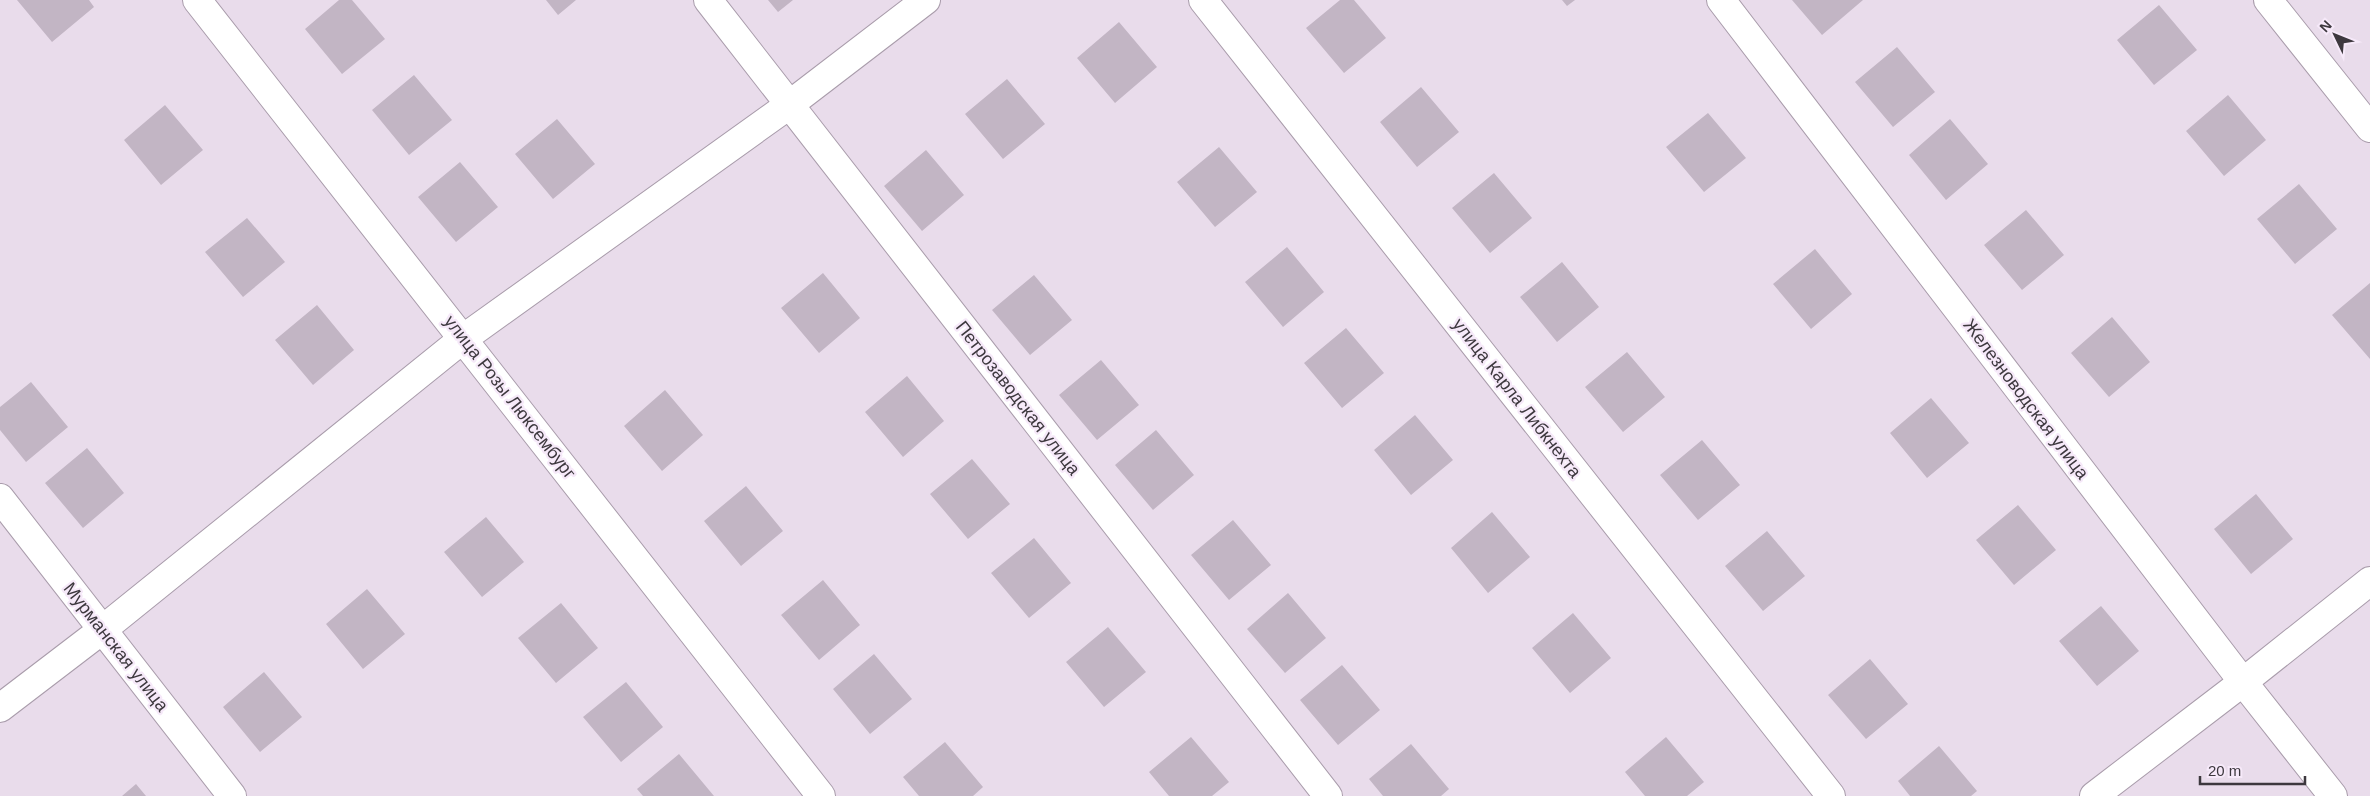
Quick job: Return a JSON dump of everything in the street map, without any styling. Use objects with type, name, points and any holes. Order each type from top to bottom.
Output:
[{"type":"street","name":"улица Розы Люксембург","points":[[197,0],[464,338],[821,796]]},
{"type":"street","name":"Петрозаводская улица","points":[[708,0],[1328,796]]},
{"type":"street","points":[[0,708],[102,630],[464,338],[789,105],[926,0]]},
{"type":"street","name":"улица Карла Либкнехта","points":[[1203,0],[1831,796]]},
{"type":"street","name":"Железноводская улица","points":[[1721,0],[2243,682],[2333,796]]},
{"type":"street","points":[[2268,0],[2370,128]]},
{"type":"street","name":"Мурманская улица","points":[[0,498],[232,796]]},
{"type":"street","points":[[2094,796],[2243,682],[2370,581]]},
{"type":"building","points":[[17,0],[89,0],[94,7],[52,42]]},
{"type":"building","points":[[339,0],[352,0],[385,39],[342,74],[305,29]]},
{"type":"building","points":[[546,0],[576,0],[558,15]]},
{"type":"building","points":[[768,0],[793,0],[778,12]]},
{"type":"building","points":[[1340,0],[1354,0],[1386,38],[1344,73],[1306,28]]},
{"type":"building","points":[[1562,0],[1575,0],[1567,6]]},
{"type":"building","points":[[1792,0],[1863,0],[1822,35]]},
{"type":"building","points":[[2159,5],[2197,50],[2154,85],[2117,40]]},
{"type":"building","points":[[1119,22],[1157,67],[1115,103],[1077,58]]},
{"type":"building","points":[[1897,47],[1935,92],[1893,127],[1855,82]]},
{"type":"building","points":[[414,75],[452,120],[409,155],[372,110]]},
{"type":"building","points":[[1007,79],[1045,124],[1003,159],[965,114]]},
{"type":"building","points":[[1421,87],[1459,132],[1417,167],[1380,122]]},
{"type":"building","points":[[2228,95],[2266,140],[2224,176],[2186,131]]},
{"type":"building","points":[[165,105],[203,150],[161,185],[124,140]]},
{"type":"building","points":[[1708,113],[1746,158],[1704,192],[1666,147]]},
{"type":"building","points":[[557,119],[595,164],[553,199],[515,154]]},
{"type":"building","points":[[1950,119],[1988,164],[1946,200],[1909,155]]},
{"type":"building","points":[[1219,147],[1257,192],[1215,227],[1177,182]]},
{"type":"building","points":[[926,150],[964,195],[922,231],[884,186]]},
{"type":"building","points":[[460,162],[498,207],[456,242],[418,197]]},
{"type":"building","points":[[1494,173],[1532,218],[1490,253],[1452,208]]},
{"type":"building","points":[[2299,184],[2337,229],[2295,264],[2257,219]]},
{"type":"building","points":[[2026,210],[2064,255],[2022,290],[1984,245]]},
{"type":"building","points":[[247,218],[285,262],[243,297],[205,252]]},
{"type":"building","points":[[1287,247],[1324,292],[1283,327],[1245,282]]},
{"type":"building","points":[[1815,249],[1852,294],[1811,329],[1773,284]]},
{"type":"building","points":[[1562,262],[1599,307],[1557,342],[1520,297]]},
{"type":"building","points":[[823,273],[860,318],[819,353],[781,308]]},
{"type":"building","points":[[1034,275],[1072,320],[1030,355],[992,310]]},
{"type":"building","points":[[2370,283],[2370,359],[2332,315]]},
{"type":"building","points":[[317,305],[354,350],[313,385],[275,340]]},
{"type":"building","points":[[2112,317],[2150,362],[2109,397],[2071,353]]},
{"type":"building","points":[[1346,328],[1384,373],[1342,408],[1304,363]]},
{"type":"building","points":[[1627,352],[1665,397],[1623,432],[1585,387]]},
{"type":"building","points":[[1101,360],[1139,405],[1097,440],[1059,395]]},
{"type":"building","points":[[907,376],[944,421],[903,457],[865,412]]},
{"type":"building","points":[[31,382],[68,427],[26,462],[0,430],[0,407]]},
{"type":"building","points":[[665,390],[703,435],[662,471],[624,426]]},
{"type":"building","points":[[1931,398],[1969,443],[1927,478],[1890,433]]},
{"type":"building","points":[[1415,415],[1453,460],[1411,495],[1374,450]]},
{"type":"building","points":[[1156,430],[1194,475],[1153,510],[1115,465]]},
{"type":"building","points":[[1702,440],[1740,485],[1698,520],[1660,475]]},
{"type":"building","points":[[87,448],[124,493],[83,528],[45,483]]},
{"type":"building","points":[[972,459],[1010,504],[968,539],[930,494]]},
{"type":"building","points":[[746,486],[783,531],[741,566],[704,521]]},
{"type":"building","points":[[2256,494],[2293,539],[2251,574],[2214,529]]},
{"type":"building","points":[[2018,505],[2056,550],[2014,585],[1976,540]]},
{"type":"building","points":[[1492,512],[1530,557],[1488,593],[1451,548]]},
{"type":"building","points":[[486,517],[524,562],[482,597],[444,552]]},
{"type":"building","points":[[1233,520],[1271,565],[1229,600],[1191,555]]},
{"type":"building","points":[[1767,531],[1805,576],[1763,611],[1725,566]]},
{"type":"building","points":[[1034,538],[1071,583],[1029,618],[991,573]]},
{"type":"building","points":[[823,580],[860,625],[819,660],[781,615]]},
{"type":"building","points":[[367,589],[405,634],[363,669],[326,624]]},
{"type":"building","points":[[1288,593],[1326,638],[1285,673],[1247,629]]},
{"type":"building","points":[[561,603],[598,648],[556,683],[518,638]]},
{"type":"building","points":[[2101,606],[2139,651],[2097,686],[2059,641]]},
{"type":"building","points":[[1573,613],[1611,658],[1570,693],[1532,648]]},
{"type":"building","points":[[1108,627],[1146,672],[1104,707],[1066,662]]},
{"type":"building","points":[[874,654],[912,699],[870,734],[833,689]]},
{"type":"building","points":[[1870,659],[1908,704],[1866,739],[1828,695]]},
{"type":"building","points":[[1342,665],[1380,710],[1338,745],[1300,700]]},
{"type":"building","points":[[264,672],[302,717],[260,752],[223,707]]},
{"type":"building","points":[[626,682],[663,727],[621,762],[583,717]]},
{"type":"building","points":[[1191,737],[1229,782],[1212,796],[1169,796],[1149,772]]},
{"type":"building","points":[[1666,737],[1704,782],[1687,796],[1645,796],[1625,772]]},
{"type":"building","points":[[945,742],[983,787],[973,796],[919,796],[903,777]]},
{"type":"building","points":[[1411,744],[1449,789],[1441,796],[1383,796],[1369,779]]},
{"type":"building","points":[[1939,746],[1977,791],[1971,796],[1910,796],[1898,781]]},
{"type":"building","points":[[679,754],[714,796],[643,796],[637,789]]},
{"type":"building","points":[[136,784],[146,796],[122,796]]}]
